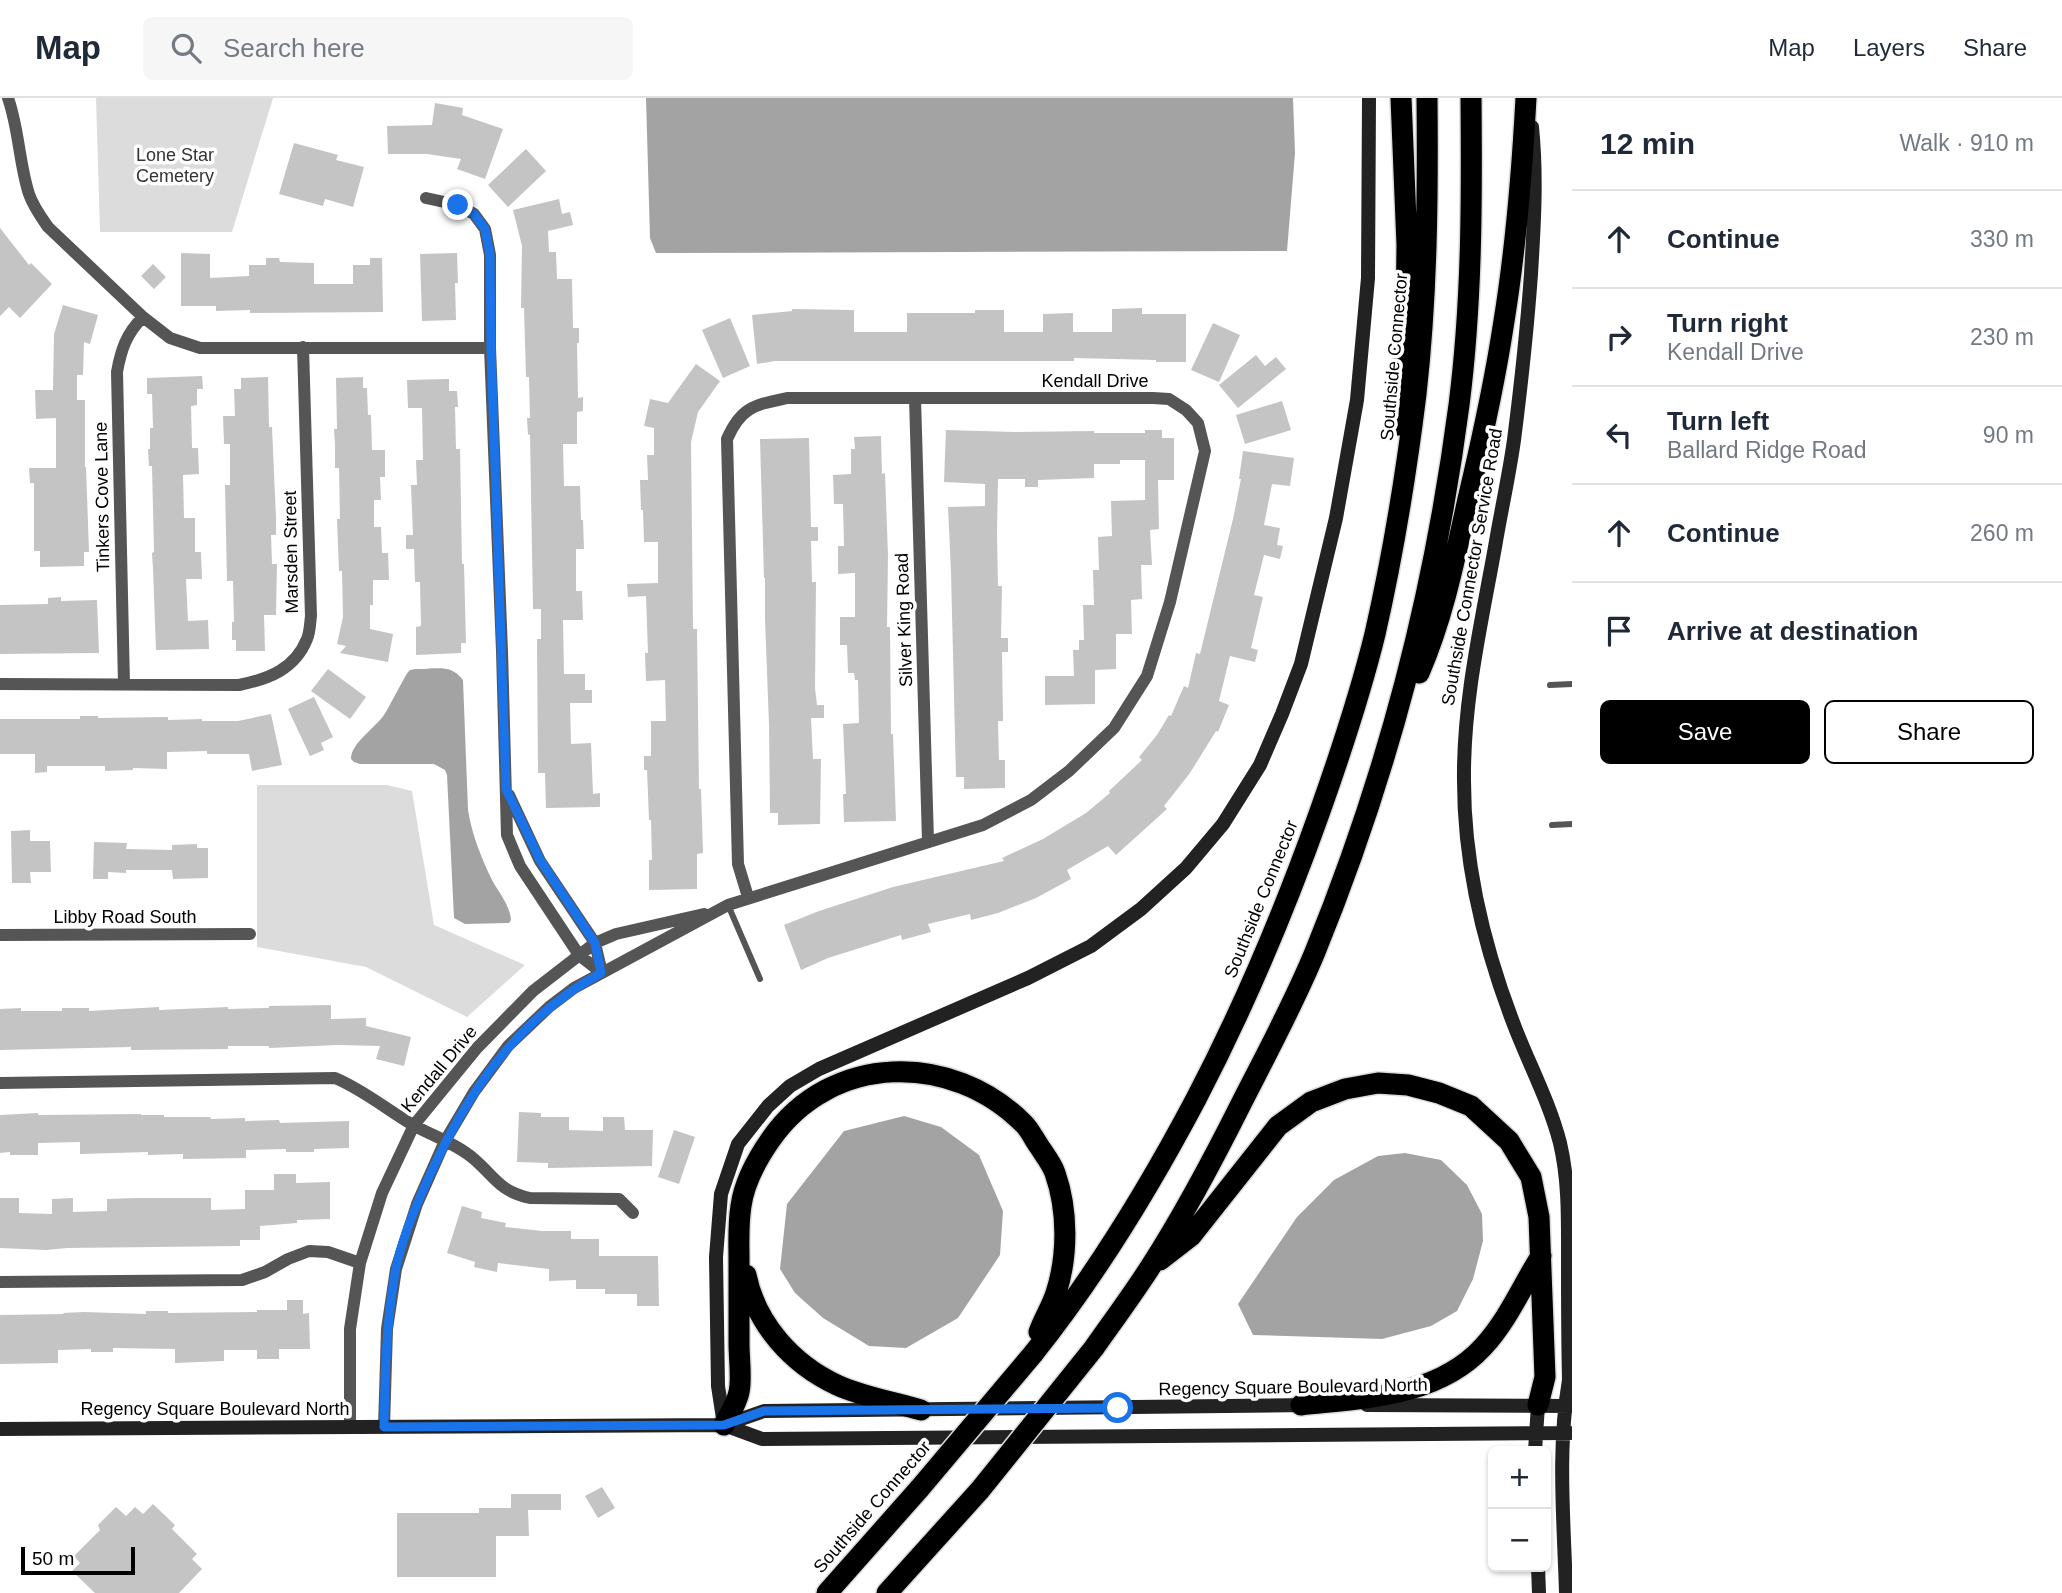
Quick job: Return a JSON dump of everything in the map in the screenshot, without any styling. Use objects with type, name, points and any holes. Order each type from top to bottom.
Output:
[{"type":"highway","points":[[1357,697],[1398,432],[1406,325],[1407,245],[1401,98]]},
{"type":"highway","name":"Southside Connector","points":[[827,1593],[920,1488],[1035,1350],[1084,1285],[1169,1149],[1219,1054],[1262,964],[1291,894],[1339,760],[1357,697],[1374,635],[1402,491],[1416,393],[1425,289],[1427,98]]},
{"type":"highway","points":[[887,1593],[980,1490],[1094,1348],[1150,1268],[1219,1147],[1284,1020],[1314,954],[1355,848],[1388,746],[1414,651],[1437,549],[1459,402],[1469,293],[1471,98]]},
{"type":"highway","points":[[1388,746],[1433,641],[1485,427],[1514,251],[1527,98]]},
{"type":"highway","points":[[724,1425],[739,1391],[739,1245],[741,1206],[748,1182],[771,1139],[790,1114],[833,1085],[867,1074],[919,1072],[948,1078],[986,1093],[1026,1125],[1055,1171],[1065,1223],[1064,1259],[1056,1294],[1041,1326],[1035,1350]]},
{"type":"highway","points":[[1150,1268],[1191,1236],[1278,1126],[1311,1102],[1345,1089],[1378,1083],[1408,1085],[1438,1093],[1471,1106],[1509,1141],[1531,1177],[1539,1217],[1545,1377],[1538,1405]]},
{"type":"highway","points":[[739,1245],[748,1288],[758,1312],[795,1359],[838,1386],[921,1410]]},
{"type":"highway","points":[[1301,1405],[1397,1394],[1429,1383],[1461,1366],[1482,1348],[1502,1323],[1541,1256]]},
{"type":"street","points":[[8,98],[15,118],[29,193],[48,228],[142,317],[170,338],[200,348],[491,348]]},
{"type":"street","points":[[724,1425],[718,1386],[716,1257],[721,1194],[738,1144],[768,1106],[790,1086],[819,1069],[1028,978],[1091,946],[1141,909],[1186,867],[1223,824],[1260,765],[1301,664],[1336,518],[1357,400],[1367,278],[1369,98]]},
{"type":"street","name":"Southside Connector Service Road","points":[[1527,98],[1535,155],[1534,226],[1527,326],[1514,443],[1468,697],[1464,781],[1466,831],[1481,924],[1500,986],[1551,1114],[1560,1145],[1568,1205],[1568,1433],[1562,1458],[1566,1593]]},
{"type":"street","points":[[426,198],[458,205],[474,214],[485,229],[490,255],[507,835],[520,866],[579,955],[601,973]]},
{"type":"street","name":"Tinkers Cove Lane","points":[[124,684],[117,372],[121,349],[131,329],[142,317]]},
{"type":"street","name":"Marsden Street","points":[[0,684],[239,685],[263,681],[279,674],[295,658],[307,639],[311,616],[303,348]]},
{"type":"street","name":"Kendall Drive","points":[[384,1427],[387,1329],[396,1269],[417,1204],[445,1141],[474,1092],[508,1046],[549,1007],[574,988],[725,907],[748,897],[984,825],[1031,800],[1069,771],[1114,729],[1147,676],[1170,602],[1205,451],[1198,422],[1169,399],[787,398],[756,405],[735,420],[726,439],[738,864],[748,897]]},
{"type":"street","name":"Silver King Road","points":[[915,398],[928,841]]},
{"type":"street","points":[[506,789],[540,860],[595,943],[601,973]]},
{"type":"street","name":"Kendall Drive","points":[[350,1427],[350,1329],[360,1263],[382,1193],[414,1125],[486,1038],[533,991],[595,943],[616,934],[725,907]]},
{"type":"street","name":"Libby Road South","points":[[0,935],[250,934]]},
{"type":"street","points":[[0,1083],[335,1078],[359,1089],[414,1125],[474,1158],[501,1187],[517,1195],[530,1198],[619,1199],[633,1213]]},
{"type":"street","points":[[0,1282],[242,1280],[309,1251],[328,1252],[360,1263]]},
{"type":"street","name":"Regency Square Boulevard North","points":[[0,1429],[724,1425],[764,1411],[1301,1405],[1568,1406]]},
{"type":"street","points":[[1535,1446],[1538,1405]]},
{"type":"street","name":"Regency Square Boulevard North","points":[[724,1425],[762,1439],[1568,1433]]},
{"type":"street","points":[[1538,1572],[1539,1593]]},
{"type":"lane","points":[[1550,685],[1572,684]]},
{"type":"lane","points":[[1552,825],[1572,824]]},
{"type":"lane","points":[[725,907],[760,979]]},
{"type":"green space","name":"Lone Star Cemetery","points":[[96,98],[273,98],[232,232],[100,232]]},
{"type":"green space","points":[[257,785],[387,785],[412,791],[434,925],[525,965],[467,1017],[366,967],[257,947]]},
{"type":"shaded area","points":[[646,98],[1293,98],[1295,153],[1287,251],[656,253],[650,238]]},
{"type":"shaded area","points":[[449,669],[463,680],[468,810],[484,863],[509,909],[509,923],[465,924],[454,918],[445,770],[434,764],[360,764],[351,759],[359,741],[384,715],[407,673],[411,670]]},
{"type":"shaded area","points":[[904,1116],[941,1127],[979,1155],[1003,1211],[1000,1255],[958,1318],[906,1348],[869,1346],[823,1318],[795,1293],[780,1269],[787,1204],[844,1131]]},
{"type":"shaded area","points":[[1405,1153],[1441,1160],[1467,1185],[1482,1214],[1483,1241],[1473,1279],[1457,1311],[1431,1326],[1382,1339],[1253,1335],[1238,1304],[1297,1217],[1334,1180],[1378,1156]]},
{"type":"building","points":[[435,103],[463,108],[462,115],[503,129],[485,179],[457,169],[461,159],[427,154],[388,154],[387,126],[432,125]]},
{"type":"building","points":[[294,143],[338,155],[336,160],[364,167],[353,207],[325,199],[323,206],[279,194]]},
{"type":"building","points":[[526,149],[546,171],[508,207],[488,185]]},
{"type":"building","points":[[559,199],[562,214],[570,212],[573,225],[548,231],[549,252],[556,252],[557,279],[572,279],[573,328],[579,328],[578,398],[583,397],[583,411],[577,412],[577,444],[563,444],[564,486],[580,486],[584,549],[576,549],[576,591],[582,591],[583,620],[563,620],[564,674],[585,674],[585,690],[592,690],[592,703],[570,703],[571,744],[591,743],[593,794],[600,793],[600,807],[546,808],[545,773],[538,773],[537,639],[541,639],[541,609],[533,609],[530,434],[528,435],[527,418],[530,418],[529,377],[526,377],[524,308],[521,308],[522,246],[513,210]]},
{"type":"building","points":[[0,228],[29,265],[31,263],[52,284],[20,318],[9,307],[0,316]]},
{"type":"building","points":[[181,253],[210,254],[210,278],[249,276],[249,265],[266,265],[266,258],[279,258],[280,262],[314,263],[314,284],[353,284],[353,265],[370,265],[370,258],[382,258],[383,312],[250,313],[250,310],[216,311],[216,306],[181,306]]},
{"type":"building","points":[[457,253],[456,320],[422,321],[420,254]]},
{"type":"building","points":[[153,264],[166,277],[154,289],[141,276]]},
{"type":"building","points":[[63,305],[98,315],[90,344],[84,342],[83,375],[77,375],[77,400],[85,400],[89,552],[84,552],[84,566],[40,567],[40,551],[34,551],[34,483],[30,483],[29,468],[56,468],[56,418],[36,419],[35,390],[53,390],[54,334]]},
{"type":"building","points":[[1142,308],[1142,314],[1186,314],[1186,362],[1074,358],[1074,361],[775,361],[757,364],[752,315],[792,309],[854,310],[854,332],[907,332],[907,313],[975,313],[975,310],[1004,310],[1004,332],[1043,332],[1043,314],[1073,313],[1073,332],[1112,332],[1112,309]]},
{"type":"building","points":[[730,318],[750,366],[723,378],[702,330]]},
{"type":"building","points":[[1213,323],[1240,335],[1219,382],[1191,370]]},
{"type":"building","points":[[1256,355],[1265,366],[1276,357],[1286,369],[1238,408],[1219,385]]},
{"type":"building","points":[[696,364],[720,381],[698,412],[691,442],[693,629],[697,629],[699,789],[703,853],[697,854],[697,889],[649,890],[649,860],[652,860],[651,820],[644,756],[651,756],[651,721],[666,721],[665,680],[646,681],[646,596],[628,597],[627,584],[658,583],[658,542],[644,542],[641,510],[640,480],[648,480],[647,455],[654,455],[654,428],[644,426],[650,399],[668,403]]},
{"type":"building","points":[[202,376],[203,389],[197,389],[197,405],[191,406],[192,448],[198,448],[199,474],[183,475],[184,518],[195,518],[195,552],[201,552],[202,579],[186,579],[188,621],[208,620],[209,649],[156,650],[152,466],[149,466],[148,449],[150,428],[153,428],[152,394],[147,394],[147,378]]},
{"type":"building","points":[[268,377],[276,518],[276,535],[271,535],[272,564],[277,564],[276,615],[264,615],[265,651],[236,651],[236,640],[232,640],[233,581],[227,581],[225,485],[230,485],[230,444],[224,444],[223,416],[235,416],[234,389],[241,389],[241,378]]},
{"type":"building","points":[[363,377],[363,388],[367,388],[368,415],[371,415],[372,450],[385,450],[385,477],[380,477],[381,500],[374,500],[374,527],[381,527],[382,553],[388,553],[389,580],[373,580],[370,629],[393,634],[388,662],[340,653],[346,646],[337,644],[343,617],[337,519],[340,519],[339,468],[335,468],[336,378]]},
{"type":"building","points":[[449,379],[449,391],[457,391],[456,449],[460,449],[466,643],[461,643],[461,653],[416,655],[416,627],[421,626],[420,582],[415,582],[414,549],[406,549],[406,535],[413,535],[411,485],[417,485],[416,460],[423,460],[422,408],[408,408],[407,380]]},
{"type":"building","points":[[1282,401],[1291,430],[1245,444],[1236,415]]},
{"type":"building","points":[[946,430],[1145,433],[1145,430],[1162,430],[1162,438],[1174,438],[1174,480],[1158,480],[1159,529],[1150,530],[1152,565],[1141,565],[1142,599],[1131,600],[1132,634],[1116,634],[1116,669],[1095,670],[1095,704],[1045,705],[1045,676],[1074,676],[1073,650],[1079,650],[1079,640],[1084,640],[1083,605],[1094,605],[1093,570],[1099,570],[1098,537],[1112,536],[1111,501],[1145,500],[1145,460],[1094,464],[1094,478],[1038,480],[1038,487],[1025,487],[1025,479],[998,479],[1001,638],[1008,638],[1008,652],[1002,652],[1003,721],[998,721],[999,760],[1005,760],[1005,788],[964,789],[964,777],[956,777],[948,507],[985,506],[985,484],[944,482]]},
{"type":"building","points":[[881,436],[882,474],[885,473],[887,627],[890,627],[891,734],[896,821],[844,822],[843,794],[846,794],[843,724],[859,723],[858,680],[855,680],[854,673],[848,673],[847,645],[840,645],[840,617],[855,617],[855,573],[838,574],[838,546],[844,546],[843,504],[834,504],[833,475],[851,474],[854,437]]},
{"type":"building","points":[[809,438],[811,527],[818,527],[818,541],[811,541],[812,582],[816,582],[815,688],[817,705],[824,705],[824,718],[811,718],[813,759],[821,759],[820,824],[778,825],[778,813],[770,813],[760,439]]},
{"type":"building","points":[[1243,451],[1294,458],[1290,486],[1272,484],[1264,525],[1280,528],[1277,545],[1283,546],[1280,559],[1264,555],[1254,595],[1263,597],[1251,648],[1258,650],[1255,662],[1230,656],[1219,701],[1229,705],[1218,732],[1216,731],[1190,773],[1164,806],[1167,809],[1116,855],[1108,846],[1067,870],[1071,879],[1036,898],[971,920],[970,914],[928,924],[931,932],[902,940],[901,935],[828,958],[801,970],[784,925],[893,887],[1004,861],[1002,858],[1043,839],[1086,813],[1142,760],[1139,757],[1169,715],[1171,716],[1184,686],[1188,688],[1196,653],[1200,654],[1233,519]]},
{"type":"building","points":[[61,597],[61,601],[97,600],[99,653],[0,654],[0,605],[48,604],[48,598]]},
{"type":"building","points":[[328,669],[366,697],[350,719],[311,691]]},
{"type":"building","points":[[314,697],[333,737],[321,743],[324,750],[310,756],[288,709]]},
{"type":"building","points":[[271,714],[282,765],[252,771],[249,754],[207,754],[207,751],[167,752],[167,769],[105,771],[105,766],[47,766],[47,772],[35,773],[35,754],[0,754],[0,719],[80,719],[80,716],[98,716],[238,721]]},
{"type":"building","points":[[30,830],[30,841],[50,841],[51,872],[30,872],[31,883],[12,883],[11,831]]},
{"type":"building","points":[[94,842],[127,843],[126,849],[172,850],[172,845],[197,844],[197,848],[208,848],[208,878],[173,879],[172,870],[126,870],[126,873],[108,872],[108,879],[93,879]]},
{"type":"building","points":[[331,1005],[331,1019],[366,1018],[366,1026],[411,1037],[404,1066],[376,1059],[380,1046],[0,1050],[0,1009],[62,1011],[62,1008],[89,1008],[89,1011],[159,1007],[159,1010]]},
{"type":"building","points":[[519,1112],[541,1113],[541,1117],[569,1117],[569,1130],[603,1131],[603,1117],[624,1117],[625,1130],[653,1130],[652,1166],[548,1168],[548,1163],[517,1162]]},
{"type":"building","points":[[38,1113],[245,1118],[245,1121],[279,1120],[280,1123],[349,1121],[349,1148],[314,1149],[314,1152],[286,1152],[286,1149],[246,1150],[246,1158],[183,1159],[183,1154],[148,1155],[148,1152],[80,1154],[80,1142],[38,1143],[38,1155],[0,1153],[0,1115]]},
{"type":"building","points":[[674,1130],[695,1137],[679,1184],[658,1177]]},
{"type":"building","points":[[274,1174],[296,1174],[296,1183],[330,1182],[330,1219],[297,1220],[297,1223],[260,1226],[260,1240],[240,1240],[240,1246],[46,1250],[0,1248],[0,1198],[19,1198],[19,1213],[52,1214],[52,1199],[73,1198],[73,1212],[107,1211],[107,1199],[136,1198],[211,1198],[211,1210],[245,1209],[245,1190],[274,1190]]},
{"type":"building","points":[[462,1206],[482,1212],[481,1218],[506,1223],[505,1227],[571,1231],[571,1239],[599,1239],[599,1256],[658,1256],[659,1306],[637,1306],[637,1294],[605,1294],[605,1289],[576,1289],[576,1280],[549,1281],[549,1269],[498,1263],[497,1272],[474,1267],[475,1262],[447,1253]]},
{"type":"building","points":[[287,1300],[303,1300],[303,1314],[309,1313],[310,1349],[279,1349],[279,1359],[257,1359],[257,1350],[224,1350],[224,1361],[175,1363],[175,1349],[113,1348],[113,1352],[91,1352],[91,1349],[58,1350],[58,1363],[0,1364],[0,1315],[84,1312],[146,1314],[146,1311],[257,1312],[287,1310]]},
{"type":"building","points":[[602,1487],[615,1508],[598,1518],[585,1496]]},
{"type":"building","points":[[511,1494],[561,1494],[561,1510],[528,1510],[529,1536],[496,1536],[496,1577],[397,1577],[397,1513],[479,1513],[479,1508],[511,1508]]},
{"type":"building","points":[[153,1504],[175,1525],[172,1529],[197,1554],[192,1559],[202,1569],[179,1593],[95,1593],[72,1571],[80,1563],[74,1556],[100,1530],[98,1525],[116,1507],[126,1516],[135,1507],[143,1514]]},
{"type":"route","points":[[458,205],[474,214],[485,229],[490,255],[506,789],[540,860],[595,943],[601,973],[574,988],[549,1007],[508,1046],[474,1092],[445,1141],[417,1204],[396,1269],[387,1329],[384,1427],[724,1425],[764,1411],[1118,1408]]}]
